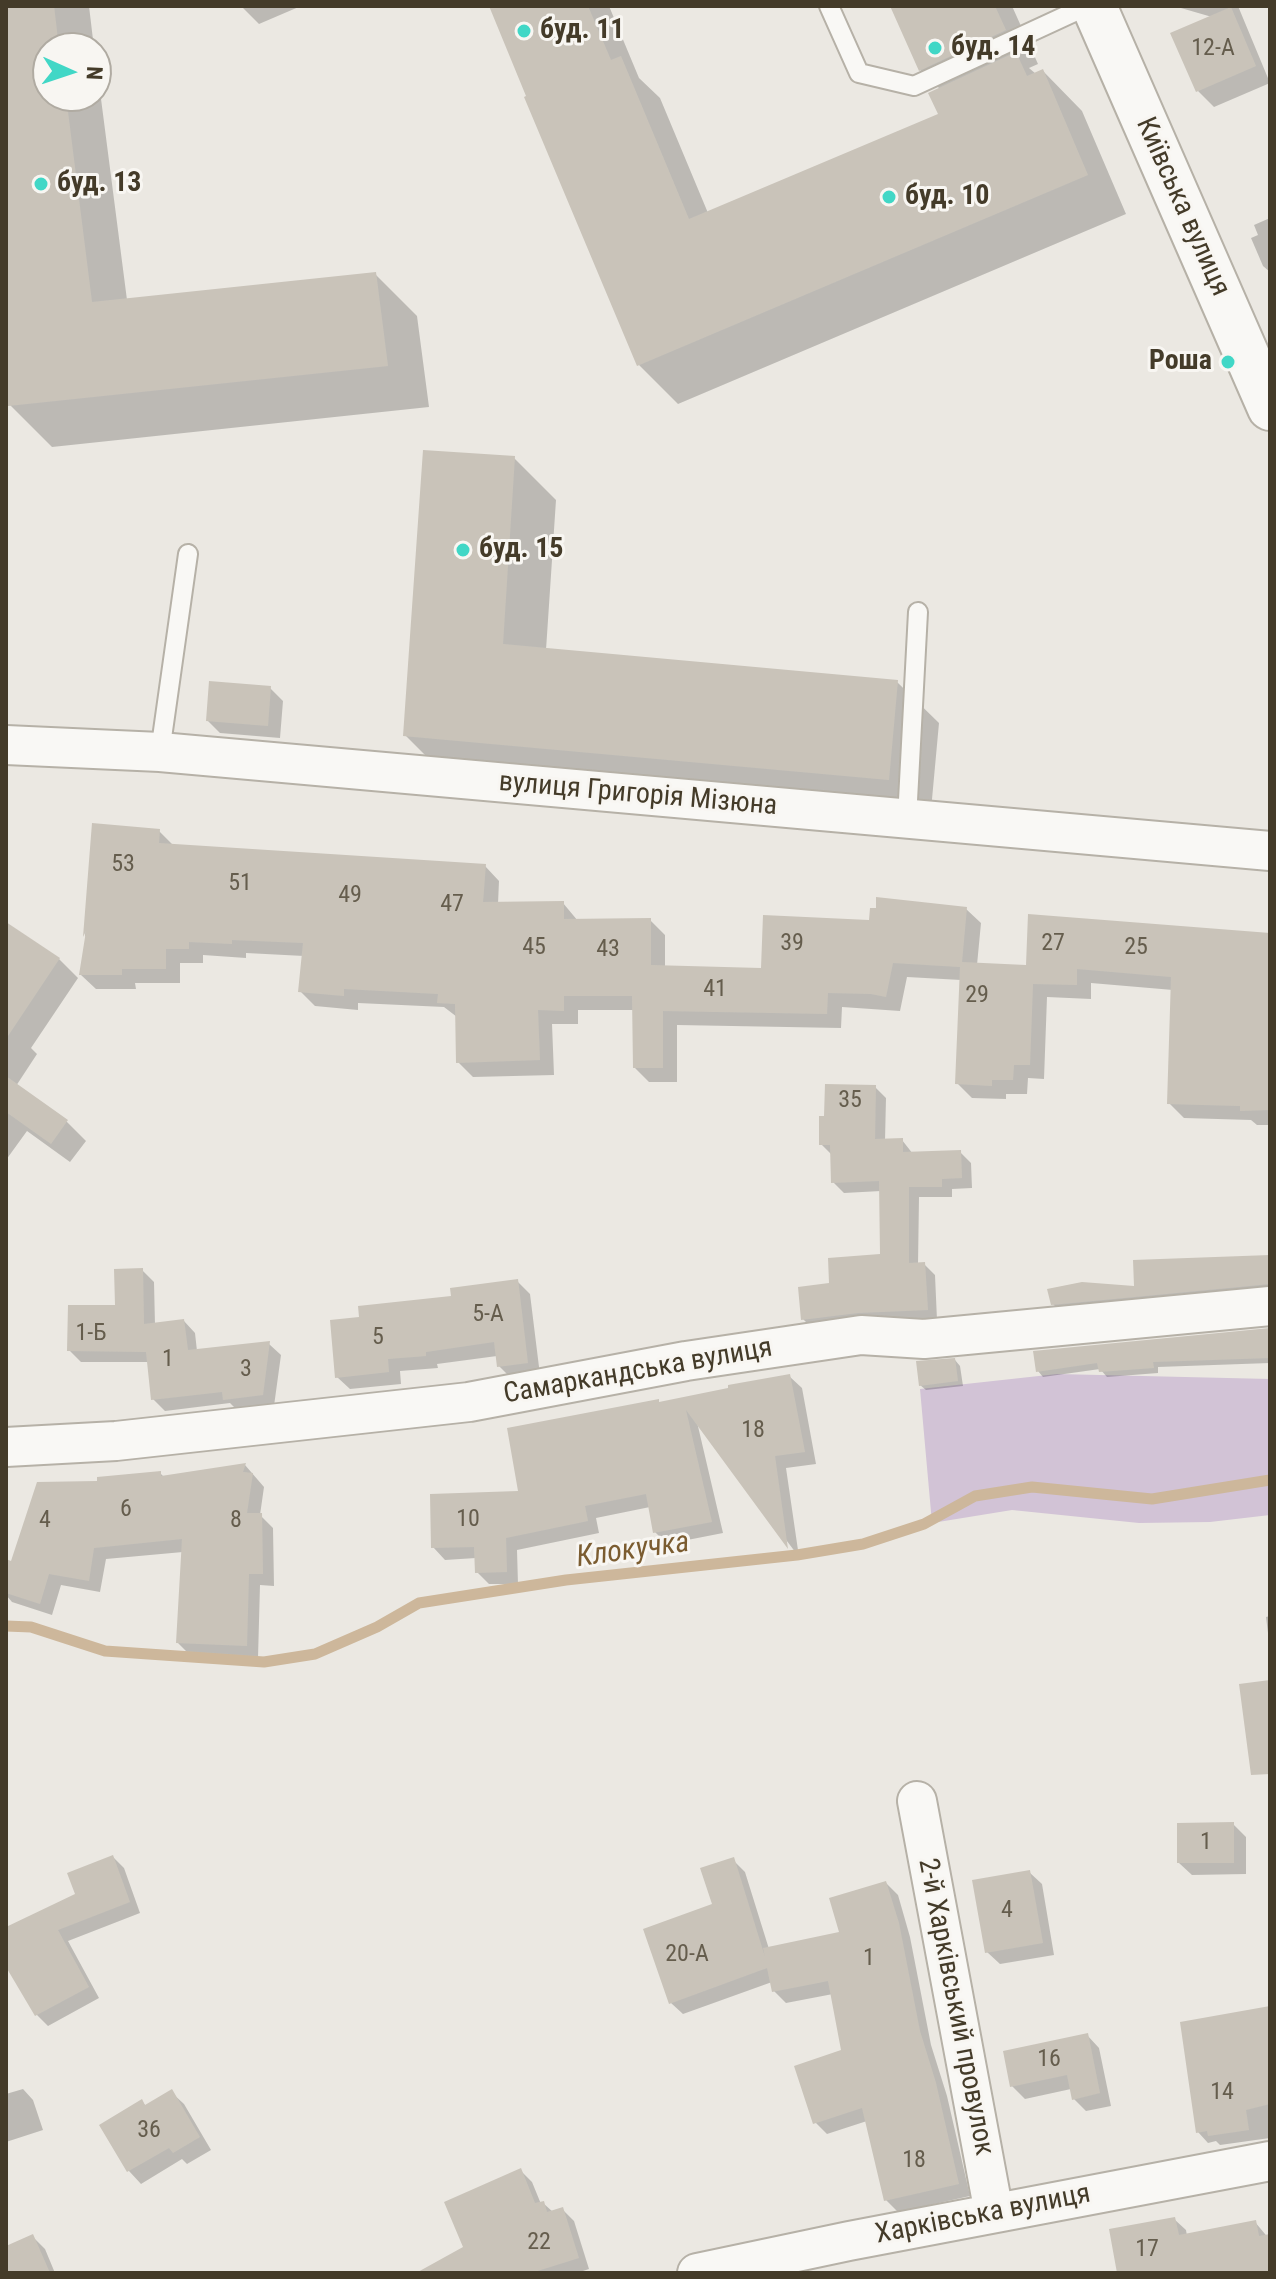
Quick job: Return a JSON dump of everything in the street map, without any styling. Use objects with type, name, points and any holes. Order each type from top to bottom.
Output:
[{"type":"street","name":"Київська вулиця","points":[[1094,6],[1270,408]]},
{"type":"street","name":"вулиця Григорія Мізюна","points":[[6,745],[160,752],[1270,851]]},
{"type":"street","name":"Самаркандська вулиця","points":[[6,1447],[116,1441],[469,1402],[686,1361],[861,1335],[924,1339],[1270,1306]]},
{"type":"street","name":"2-й Харківський провулок","points":[[917,1801],[994,2213]]},
{"type":"street","name":"Харківська вулиця","points":[[697,2273],[1270,2161]]},
{"type":"lane","points":[[829,6],[859,73],[914,86],[1087,6]]},
{"type":"lane","points":[[160,752],[188,554]]},
{"type":"lane","points":[[907,819],[918,612]]},
{"type":"shaded area","points":[[1057,1374],[1270,1379],[1270,1515],[1210,1522],[1139,1523],[1012,1510],[932,1523],[920,1389]]},
{"type":"building","name":"буд. 13","points":[[6,6],[54,6],[57,32],[32,32],[32,112],[68,112],[92,302],[376,272],[388,366],[8,406]]},
{"type":"building","name":"буд. 10","points":[[489,6],[588,6],[611,60],[621,56],[689,219],[938,114],[928,93],[1016,52],[1027,76],[1043,69],[1088,175],[637,366]]},
{"type":"building","name":"буд. 14","points":[[890,6],[995,6],[1006,30],[919,71]]},
{"type":"building","points":[[1231,7],[1256,66],[1196,92],[1170,33]]},
{"type":"building","name":"буд. 15","points":[[423,450],[515,456],[503,644],[898,680],[889,780],[403,736]]},
{"type":"building","points":[[209,681],[271,686],[268,726],[206,721]]},
{"type":"building","points":[[92,823],[160,829],[159,843],[486,864],[483,902],[564,901],[564,919],[651,918],[651,965],[761,968],[763,915],[869,920],[870,908],[876,908],[876,897],[967,907],[962,962],[1026,965],[1028,914],[1270,933],[1270,1110],[1240,1111],[1240,1106],[1167,1104],[1171,977],[1077,969],[1077,985],[1033,984],[1030,1065],[1014,1065],[1013,1080],[992,1080],[992,1086],[955,1084],[960,967],[893,963],[886,997],[828,993],[827,1014],[663,1011],[663,1068],[633,1068],[632,996],[564,996],[564,1011],[538,1010],[540,1060],[456,1063],[455,1004],[437,1003],[438,994],[344,989],[344,996],[298,992],[303,943],[189,942],[189,949],[166,949],[166,969],[122,969],[122,975],[79,975],[86,931],[83,937]]},
{"type":"building","points":[[6,922],[60,958],[6,1039]]},
{"type":"building","points":[[6,1076],[68,1120],[51,1144],[6,1112]]},
{"type":"building","points":[[825,1084],[876,1085],[875,1139],[903,1138],[903,1152],[961,1150],[962,1178],[942,1179],[942,1187],[909,1187],[909,1263],[925,1262],[928,1310],[858,1313],[801,1320],[798,1287],[829,1283],[828,1258],[880,1254],[879,1181],[831,1183],[830,1145],[819,1145],[819,1116],[824,1116]]},
{"type":"building","points":[[1270,1255],[1270,1284],[1051,1305],[1047,1289],[1082,1282],[1134,1286],[1133,1260]]},
{"type":"building","points":[[143,1268],[144,1324],[184,1319],[188,1350],[270,1341],[263,1395],[223,1400],[222,1392],[151,1400],[146,1352],[67,1351],[68,1305],[115,1305],[114,1269]]},
{"type":"building","points":[[518,1279],[528,1363],[497,1367],[494,1342],[426,1352],[426,1356],[388,1359],[389,1372],[335,1378],[330,1320],[359,1317],[358,1306],[451,1296],[450,1288]]},
{"type":"building","points":[[1270,1328],[1270,1358],[1153,1362],[1154,1368],[1099,1372],[1097,1363],[1036,1372],[1033,1351]]},
{"type":"building","points":[[955,1358],[958,1381],[919,1386],[916,1361]]},
{"type":"building","points":[[790,1374],[805,1452],[775,1456],[788,1549],[686,1410],[712,1522],[653,1533],[646,1494],[585,1506],[588,1521],[506,1538],[507,1572],[475,1573],[474,1547],[431,1548],[430,1494],[518,1491],[507,1428],[659,1399],[659,1402]]},
{"type":"building","points":[[246,1463],[243,1472],[253,1473],[247,1513],[262,1513],[263,1574],[249,1574],[247,1646],[176,1643],[182,1539],[94,1548],[89,1581],[49,1574],[40,1604],[6,1593],[6,1559],[11,1561],[37,1482],[97,1481],[97,1477],[161,1471],[161,1476]]},
{"type":"building","points":[[1270,1680],[1270,1774],[1251,1775],[1239,1684]]},
{"type":"building","points":[[1234,1822],[1234,1863],[1177,1863],[1177,1823]]},
{"type":"building","points":[[113,1855],[130,1902],[58,1930],[89,1987],[35,2016],[6,1967],[6,1927],[75,1894],[67,1873]]},
{"type":"building","points":[[734,1857],[765,1957],[763,1948],[839,1932],[829,1898],[886,1881],[899,1923],[920,2031],[936,2083],[959,2184],[884,2201],[862,2108],[813,2124],[794,2066],[841,2050],[828,1981],[772,1992],[767,1968],[669,2004],[643,1929],[712,1904],[700,1868]]},
{"type":"building","points":[[1030,1870],[1043,1943],[985,1953],[972,1880]]},
{"type":"building","points":[[1270,2006],[1270,2104],[1246,2110],[1249,2130],[1208,2136],[1207,2131],[1196,2133],[1180,2022]]},
{"type":"building","points":[[1088,2033],[1100,2093],[1072,2100],[1067,2075],[1010,2087],[1003,2051]]},
{"type":"building","points":[[172,2089],[200,2137],[173,2153],[169,2148],[127,2172],[99,2125],[142,2099],[145,2105]]},
{"type":"building","points":[[521,2168],[535,2203],[544,2201],[547,2212],[563,2207],[579,2258],[531,2273],[416,2273],[463,2247],[444,2202]]},
{"type":"building","points":[[1175,2217],[1179,2235],[1256,2220],[1259,2236],[1270,2234],[1270,2273],[1117,2273],[1109,2229]]},
{"type":"building","points":[[33,2234],[50,2273],[6,2273],[6,2246]]},
{"type":"waterway","name":"Клокучка","points":[[6,1626],[31,1627],[105,1651],[264,1662],[315,1654],[377,1627],[419,1603],[566,1580],[797,1555],[863,1544],[924,1524],[975,1496],[1032,1487],[1152,1499],[1270,1480]]},
{"type":"place","name":"буд. 11","points":[[524,31]]},
{"type":"place","name":"буд. 14","points":[[935,48]]},
{"type":"place","name":"буд. 13","points":[[41,184]]},
{"type":"place","name":"буд. 10","points":[[889,197]]},
{"type":"place","name":"Роша","points":[[1228,362]]},
{"type":"place","name":"буд. 15","points":[[463,550]]}]
